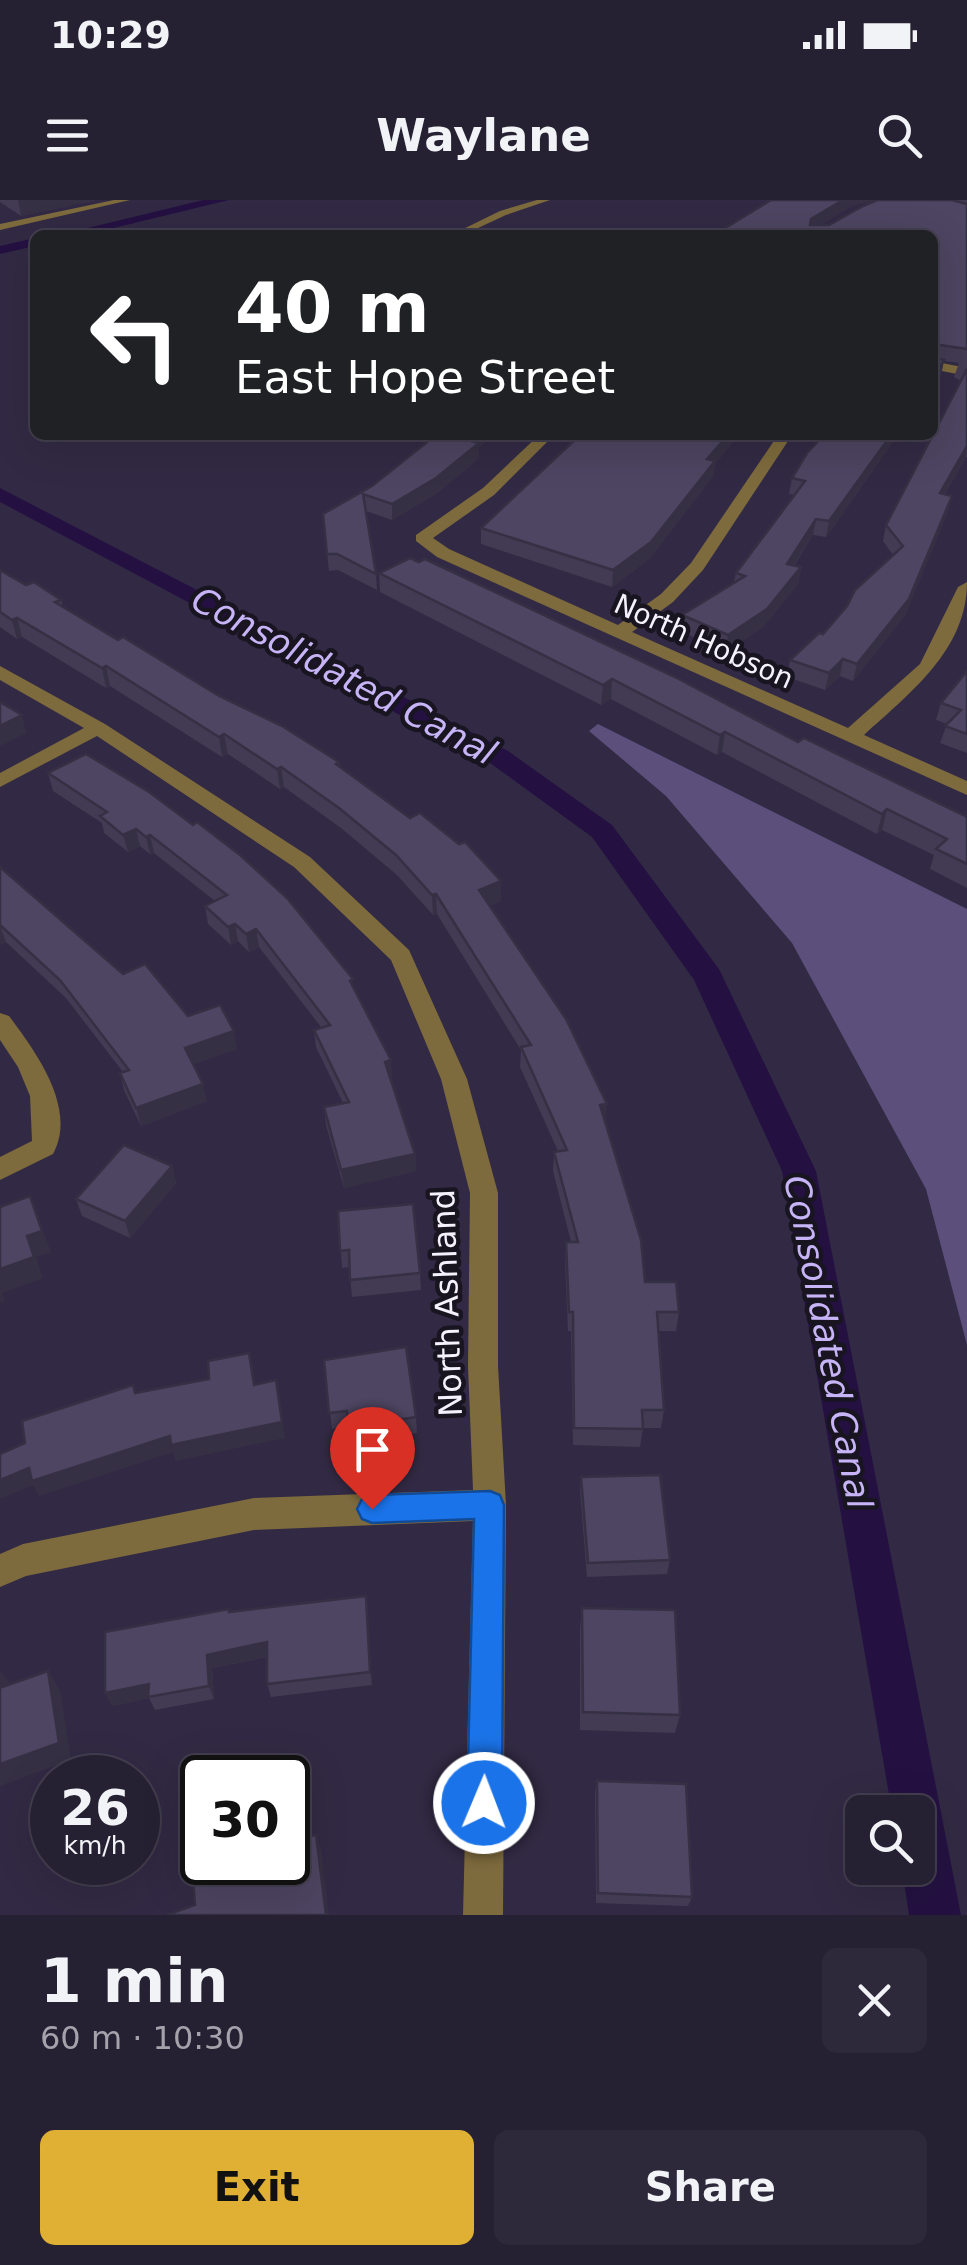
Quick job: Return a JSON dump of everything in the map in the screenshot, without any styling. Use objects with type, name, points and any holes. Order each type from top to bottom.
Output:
[{"type":"street","points":[[938,366],[967,372]]},
{"type":"street","name":"North Hobson","points":[[542,440],[510,476],[469,511],[422,538],[443,553],[967,789]]},
{"type":"street","points":[[620,632],[667,598],[697,566],[782,440]]},
{"type":"street","points":[[850,737],[928,667],[967,587]]},
{"type":"street","name":"North Ashland","points":[[0,672],[98,728],[302,862],[402,956],[454,1079],[484,1193],[483,1366],[490,1505],[483,1915]]},
{"type":"street","points":[[0,781],[98,728]]},
{"type":"street","points":[[0,1022],[29,1060],[50,1121],[44,1147],[0,1169]]},
{"type":"street","points":[[0,1571],[23,1560],[254,1514],[490,1505]]},
{"type":"lane","points":[[0,227],[126,200]]},
{"type":"lane","points":[[467,230],[503,213],[546,200]]},
{"type":"lane","points":[[488,230],[522,211],[564,200]]},
{"type":"lane","points":[[0,211],[20,223]]},
{"type":"shaded area","points":[[598,724],[967,909],[967,1345],[926,1189],[792,943],[666,796],[589,731]]},
{"type":"building","points":[[771,200],[843,200],[811,219],[810,225],[829,225],[877,200],[952,200],[967,204],[967,349],[938,345],[938,230],[722,230]]},
{"type":"building","points":[[967,369],[967,446],[940,493],[952,496],[909,599],[857,664],[843,659],[829,673],[790,660],[819,633],[823,634],[855,590],[903,546],[886,525],[930,440],[938,440],[938,425]]},
{"type":"building","points":[[430,440],[479,443],[436,478],[392,504],[363,494],[376,574],[337,554],[327,554],[323,514],[372,486]]},
{"type":"building","points":[[575,440],[724,440],[707,459],[715,461],[651,542],[613,570],[481,528]]},
{"type":"building","points":[[819,440],[887,440],[829,521],[816,519],[787,564],[801,567],[767,609],[728,635],[682,615],[745,576],[736,573],[805,481],[792,478]]},
{"type":"building","points":[[410,558],[419,562],[425,559],[675,677],[798,742],[804,738],[967,817],[967,864],[936,849],[947,839],[887,809],[882,814],[725,732],[720,735],[612,679],[603,685],[379,573]]},
{"type":"building","points":[[0,570],[26,585],[34,582],[61,600],[55,602],[118,640],[123,637],[219,696],[282,726],[339,762],[336,764],[410,818],[420,813],[459,844],[465,842],[501,881],[479,890],[566,1019],[607,1104],[600,1105],[641,1240],[645,1282],[676,1282],[679,1312],[657,1312],[664,1410],[642,1410],[643,1429],[574,1428],[573,1312],[569,1312],[566,1242],[578,1242],[554,1152],[567,1150],[521,1047],[531,1045],[436,894],[432,895],[396,855],[339,808],[281,767],[277,769],[224,734],[219,737],[106,666],[102,668],[0,612]]},
{"type":"building","points":[[967,671],[967,734],[945,726],[961,710],[941,703]]},
{"type":"building","points":[[0,702],[22,715],[0,726]]},
{"type":"building","points":[[86,754],[149,792],[193,825],[197,822],[287,898],[353,979],[350,981],[391,1060],[385,1062],[415,1154],[341,1170],[324,1107],[349,1102],[314,1030],[330,1025],[256,929],[246,934],[235,924],[228,927],[205,906],[227,895],[150,835],[146,837],[136,829],[123,835],[100,816],[107,812],[48,773]]},
{"type":"building","points":[[0,867],[123,974],[145,964],[188,1016],[220,1005],[234,1031],[185,1048],[203,1084],[136,1108],[120,1073],[129,1070],[60,980],[0,925]]},
{"type":"building","points":[[124,1145],[172,1166],[125,1221],[76,1199]]},
{"type":"building","points":[[30,1196],[42,1231],[27,1236],[34,1257],[0,1269],[0,1207]]},
{"type":"building","points":[[413,1204],[420,1273],[350,1280],[349,1250],[340,1251],[338,1211]]},
{"type":"building","points":[[406,1347],[416,1417],[349,1428],[347,1411],[329,1413],[324,1360]]},
{"type":"building","points":[[249,1353],[254,1385],[276,1380],[282,1422],[171,1445],[170,1436],[32,1481],[29,1468],[0,1480],[0,1454],[25,1443],[22,1421],[133,1385],[135,1393],[209,1379],[208,1361]]},
{"type":"building","points":[[660,1475],[670,1560],[588,1563],[581,1477]]},
{"type":"building","points":[[366,1596],[370,1672],[267,1684],[267,1642],[207,1655],[209,1686],[148,1697],[149,1684],[105,1693],[105,1632],[229,1609]]},
{"type":"building","points":[[582,1608],[675,1610],[680,1715],[583,1712]]},
{"type":"building","points":[[48,1671],[59,1743],[0,1764],[0,1673],[2,1687]]},
{"type":"building","points":[[597,1781],[686,1784],[692,1897],[598,1893]]},
{"type":"building","points":[[316,1835],[326,1915],[167,1915],[195,1905],[193,1885],[310,1885],[310,1836]]},
{"type":"waterway","points":[[88,230],[222,200]]},
{"type":"waterway","points":[[0,250],[30,243]]},
{"type":"waterway","name":"Consolidated Canal","points":[[0,494],[499,757],[602,831],[708,977],[799,1171],[913,1795]]},
{"type":"waterway","name":"Consolidated Canal","points":[[930,1885],[935,1915]]},
{"type":"route","points":[[372,1509],[490,1505],[484,1803]]}]
